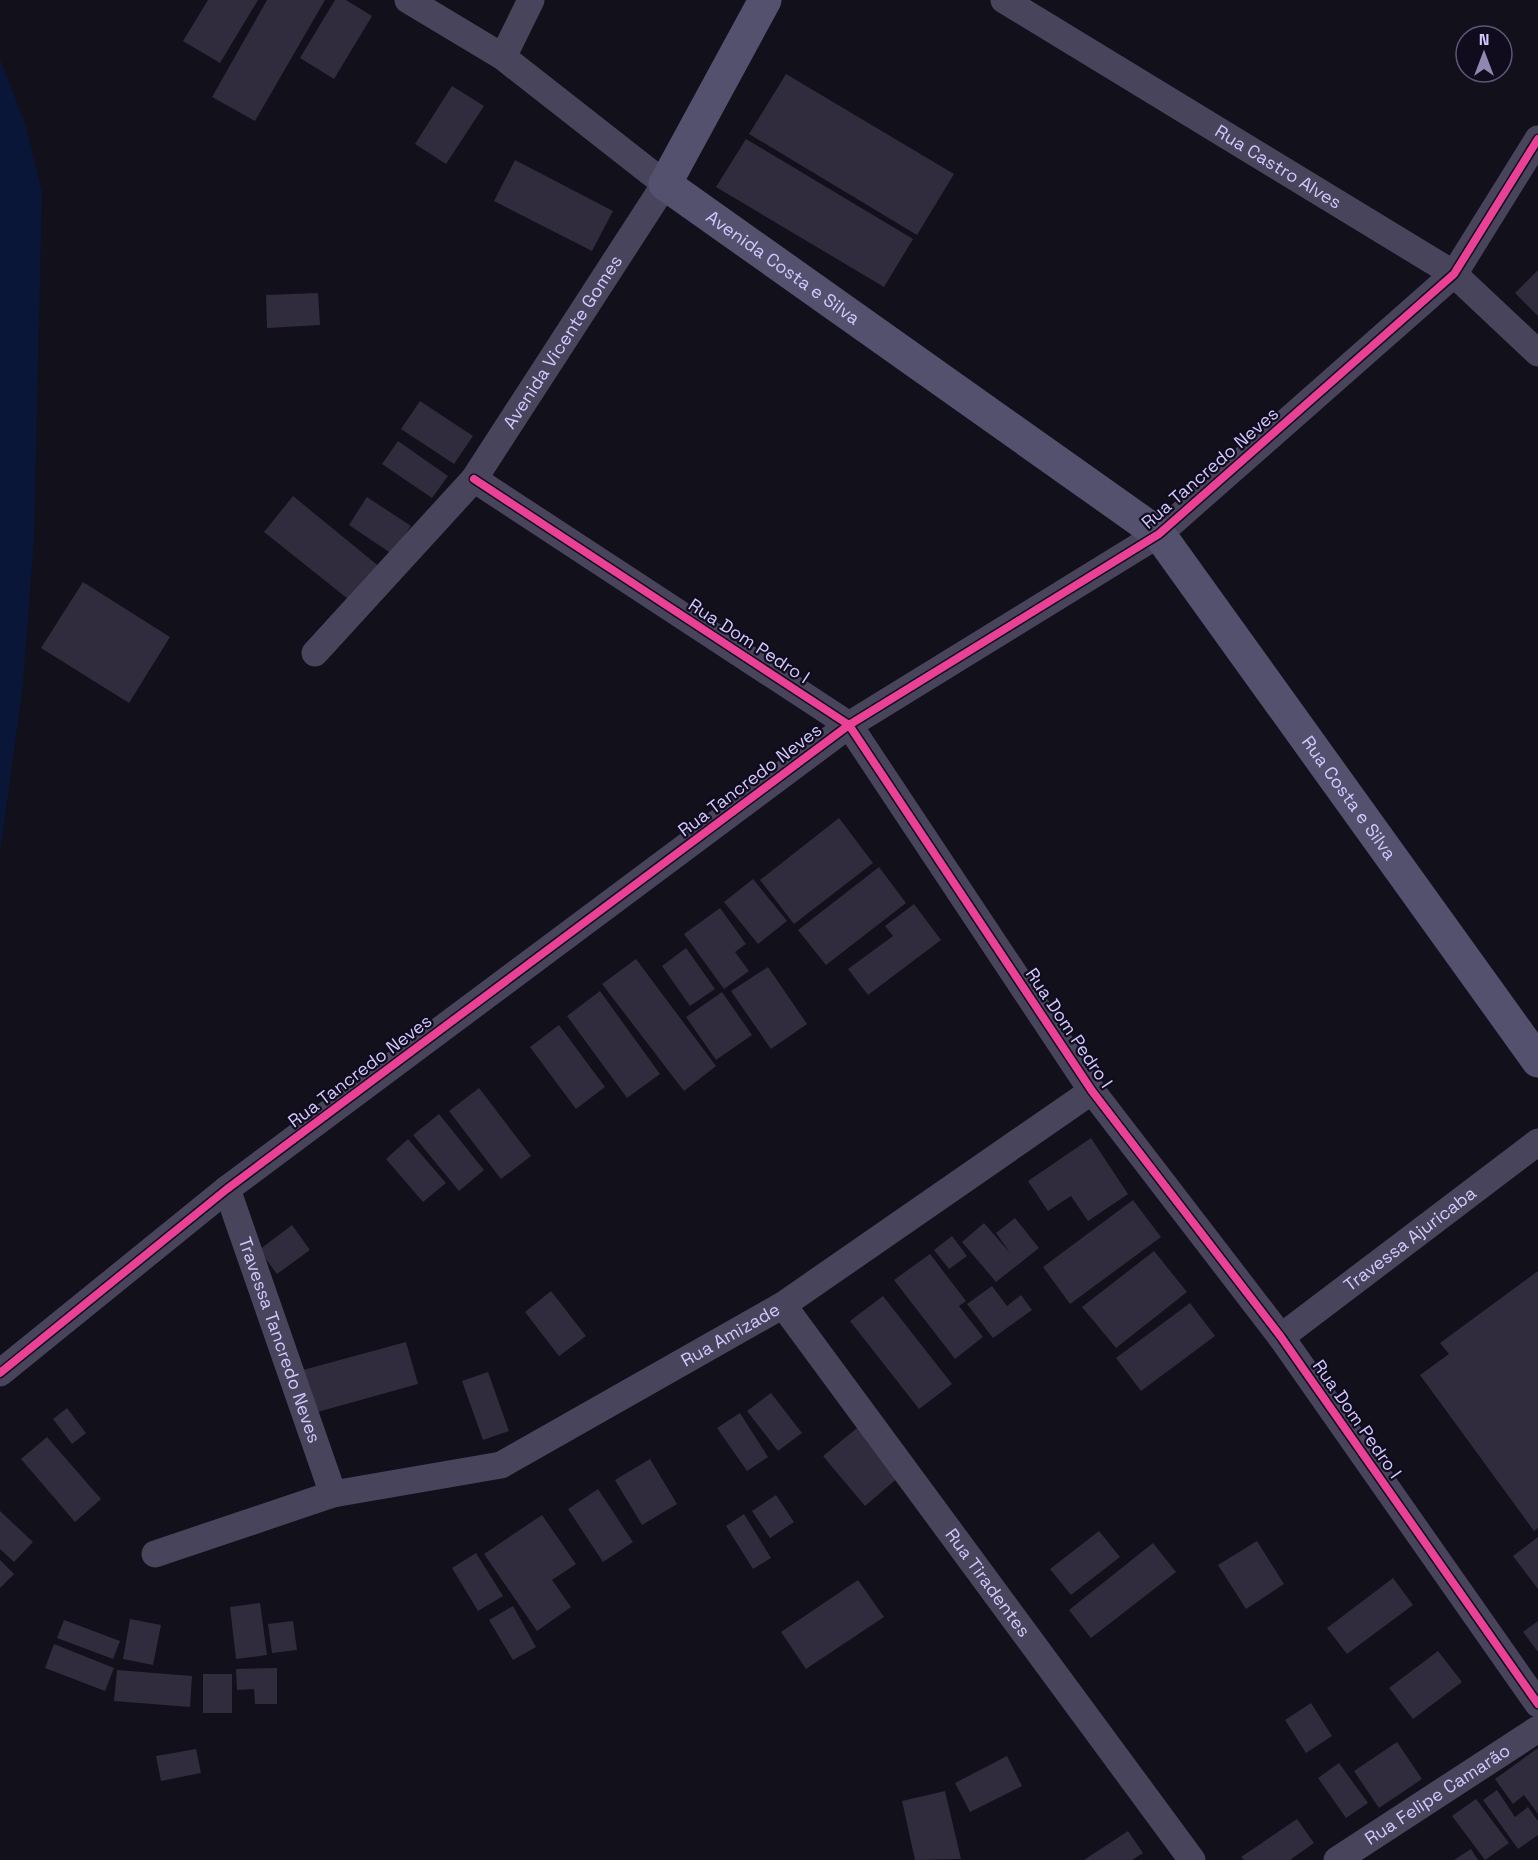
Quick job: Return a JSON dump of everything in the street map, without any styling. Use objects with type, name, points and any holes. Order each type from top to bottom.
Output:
[{"type":"street","name":"Avenida Costa e Silva","points":[[408,0],[503,57],[665,184],[1160,534]]},
{"type":"street","points":[[503,57],[531,0]]},
{"type":"street","name":"Avenida Vicente Gomes","points":[[315,653],[474,479],[665,184],[765,0]]},
{"type":"street","name":"Rua Castro Alves","points":[[1004,0],[1454,273],[1538,352]]},
{"type":"street","name":"Rua Tancredo Neves","points":[[0,1373],[227,1189],[849,725],[1160,534],[1454,273],[1538,139]]},
{"type":"street","name":"Rua Dom Pedro I","points":[[474,479],[849,725],[1092,1091],[1281,1337],[1538,1704]]},
{"type":"street","name":"Rua Costa e Silva","points":[[1160,534],[1538,1060]]},
{"type":"street","name":"Rua Amizade","points":[[155,1554],[333,1494],[501,1465],[783,1305],[1092,1091]]},
{"type":"street","name":"Travessa Ajuricaba","points":[[1281,1337],[1538,1142]]},
{"type":"street","name":"Travessa Tancredo Neves","points":[[227,1189],[333,1494]]},
{"type":"street","name":"Rua Tiradentes","points":[[783,1305],[1192,1860]]},
{"type":"street","name":"Rua Felipe Camarão","points":[[1337,1860],[1538,1729]]},
{"type":"water","points":[[0,59],[25,123],[42,192],[34,540],[23,685],[0,854]]},
{"type":"building","points":[[208,0],[258,0],[220,63],[183,41]]},
{"type":"building","points":[[267,0],[325,0],[255,121],[212,97]]},
{"type":"building","points":[[335,0],[346,0],[372,16],[334,79],[300,58]]},
{"type":"building","points":[[786,74],[954,174],[917,235],[749,134]]},
{"type":"building","points":[[452,86],[484,106],[446,164],[415,144]]},
{"type":"building","points":[[746,139],[913,239],[884,287],[716,187]]},
{"type":"building","points":[[515,160],[613,211],[592,251],[494,201]]},
{"type":"building","points":[[1538,270],[1538,316],[1515,293]]},
{"type":"building","points":[[318,293],[320,325],[267,328],[266,295]]},
{"type":"building","points":[[420,401],[473,436],[454,464],[401,429]]},
{"type":"building","points":[[398,441],[448,476],[432,498],[382,464]]},
{"type":"building","points":[[293,496],[381,568],[353,603],[264,532]]},
{"type":"building","points":[[367,497],[411,526],[392,554],[349,525]]},
{"type":"building","points":[[83,582],[170,637],[129,703],[41,648]]},
{"type":"building","points":[[839,818],[873,863],[794,924],[760,880]]},
{"type":"building","points":[[879,867],[906,903],[826,965],[798,930]]},
{"type":"building","points":[[753,879],[787,921],[758,944],[724,902]]},
{"type":"building","points":[[914,904],[941,940],[868,995],[848,969],[893,936],[885,926]]},
{"type":"building","points":[[720,908],[746,944],[735,952],[749,971],[724,989],[684,934]]},
{"type":"building","points":[[686,948],[715,989],[690,1006],[662,966]]},
{"type":"building","points":[[636,959],[716,1066],[684,1091],[602,984]]},
{"type":"building","points":[[768,967],[807,1024],[771,1049],[731,991]]},
{"type":"building","points":[[600,991],[660,1074],[627,1098],[567,1016]]},
{"type":"building","points":[[722,992],[752,1035],[716,1060],[686,1017]]},
{"type":"building","points":[[559,1025],[605,1087],[576,1109],[530,1047]]},
{"type":"building","points":[[479,1088],[531,1156],[501,1179],[449,1111]]},
{"type":"building","points":[[439,1114],[484,1170],[459,1191],[413,1135]]},
{"type":"building","points":[[1091,1138],[1128,1194],[1088,1221],[1071,1196],[1048,1211],[1028,1181]]},
{"type":"building","points":[[408,1139],[446,1183],[423,1202],[386,1159]]},
{"type":"building","points":[[1133,1200],[1161,1237],[1070,1304],[1043,1267]]},
{"type":"building","points":[[1015,1218],[1039,1248],[996,1282],[962,1242],[984,1223],[1011,1254],[996,1233]]},
{"type":"building","points":[[292,1225],[310,1250],[277,1274],[259,1250]]},
{"type":"building","points":[[952,1236],[967,1256],[949,1269],[934,1250]]},
{"type":"building","points":[[1154,1251],[1187,1292],[1116,1348],[1082,1307]]},
{"type":"building","points":[[930,1254],[966,1301],[959,1306],[983,1337],[955,1359],[894,1280]]},
{"type":"building","points":[[1538,1271],[1538,1528],[1534,1531],[1420,1375],[1449,1354],[1440,1343]]},
{"type":"building","points":[[992,1286],[1007,1306],[1021,1295],[1032,1310],[993,1338],[967,1304]]},
{"type":"building","points":[[551,1291],[586,1336],[559,1356],[525,1312]]},
{"type":"building","points":[[883,1296],[952,1384],[919,1409],[850,1321]]},
{"type":"building","points":[[1190,1303],[1215,1336],[1141,1391],[1116,1358]]},
{"type":"building","points":[[406,1342],[418,1384],[314,1413],[303,1370]]},
{"type":"building","points":[[488,1372],[509,1431],[483,1440],[462,1381]]},
{"type":"building","points":[[771,1393],[802,1433],[778,1451],[747,1411]]},
{"type":"building","points":[[67,1408],[86,1433],[72,1444],[53,1419]]},
{"type":"building","points":[[740,1413],[768,1457],[747,1471],[717,1428]]},
{"type":"building","points":[[857,1428],[899,1477],[865,1506],[823,1456]]},
{"type":"building","points":[[47,1437],[101,1499],[75,1522],[21,1459]]},
{"type":"building","points":[[650,1459],[677,1504],[642,1525],[615,1480]]},
{"type":"building","points":[[598,1489],[633,1542],[603,1562],[568,1509]]},
{"type":"building","points":[[776,1495],[794,1522],[770,1538],[752,1511]]},
{"type":"building","points":[[0,1511],[33,1542],[14,1562],[0,1549]]},
{"type":"building","points":[[744,1514],[771,1558],[753,1569],[726,1526]]},
{"type":"building","points":[[542,1515],[576,1564],[552,1580],[571,1607],[537,1631],[484,1554]]},
{"type":"building","points":[[1099,1531],[1120,1557],[1071,1595],[1050,1569]]},
{"type":"building","points":[[1538,1537],[1538,1589],[1513,1556]]},
{"type":"building","points":[[1257,1541],[1284,1584],[1246,1609],[1218,1565]]},
{"type":"building","points":[[1153,1543],[1176,1572],[1091,1638],[1069,1610]]},
{"type":"building","points":[[476,1553],[503,1596],[478,1611],[452,1568]]},
{"type":"building","points":[[0,1560],[14,1574],[0,1588]]},
{"type":"building","points":[[1393,1578],[1413,1605],[1347,1654],[1327,1628]]},
{"type":"building","points":[[858,1580],[884,1617],[806,1669],[781,1632]]},
{"type":"building","points":[[260,1603],[267,1655],[236,1659],[230,1607]]},
{"type":"building","points":[[513,1606],[536,1647],[513,1660],[489,1620]]},
{"type":"building","points":[[130,1619],[161,1625],[153,1665],[123,1659]]},
{"type":"building","points":[[64,1620],[120,1641],[113,1659],[57,1638]]},
{"type":"building","points":[[293,1621],[297,1650],[272,1653],[268,1624]]},
{"type":"building","points":[[1538,1621],[1538,1652],[1523,1632]]},
{"type":"building","points":[[54,1644],[114,1668],[105,1691],[45,1668]]},
{"type":"building","points":[[1438,1651],[1462,1682],[1413,1719],[1389,1688]]},
{"type":"building","points":[[277,1668],[277,1704],[255,1704],[254,1689],[237,1690],[236,1669]]},
{"type":"building","points":[[117,1670],[192,1676],[190,1707],[114,1701]]},
{"type":"building","points":[[203,1674],[232,1674],[232,1713],[203,1713]]},
{"type":"building","points":[[1311,1703],[1332,1736],[1306,1753],[1285,1720]]},
{"type":"building","points":[[1397,1742],[1422,1779],[1379,1808],[1354,1771]]},
{"type":"building","points":[[1538,1748],[1538,1814],[1524,1795],[1513,1804],[1495,1779]]},
{"type":"building","points":[[196,1749],[201,1773],[161,1781],[156,1756]]},
{"type":"building","points":[[1007,1756],[1022,1786],[970,1812],[955,1783]]},
{"type":"building","points":[[1339,1763],[1368,1803],[1346,1818],[1318,1778]]},
{"type":"building","points":[[1497,1790],[1515,1817],[1528,1807],[1538,1821],[1538,1835],[1518,1849],[1483,1800]]},
{"type":"building","points":[[945,1791],[961,1859],[915,1860],[902,1801]]},
{"type":"building","points":[[1476,1799],[1509,1843],[1485,1860],[1452,1816]]},
{"type":"building","points":[[1297,1819],[1314,1843],[1290,1860],[1244,1860],[1241,1857]]},
{"type":"building","points":[[1128,1831],[1143,1853],[1132,1860],[1084,1860]]},
{"type":"building","points":[[1471,1849],[1478,1860],[1454,1860]]},
{"type":"cycle path","points":[[0,1373],[227,1189],[849,725],[1159,534],[1454,274],[1538,139]]},
{"type":"cycle path","points":[[474,479],[849,725],[1092,1091],[1281,1337],[1538,1704]]}]
